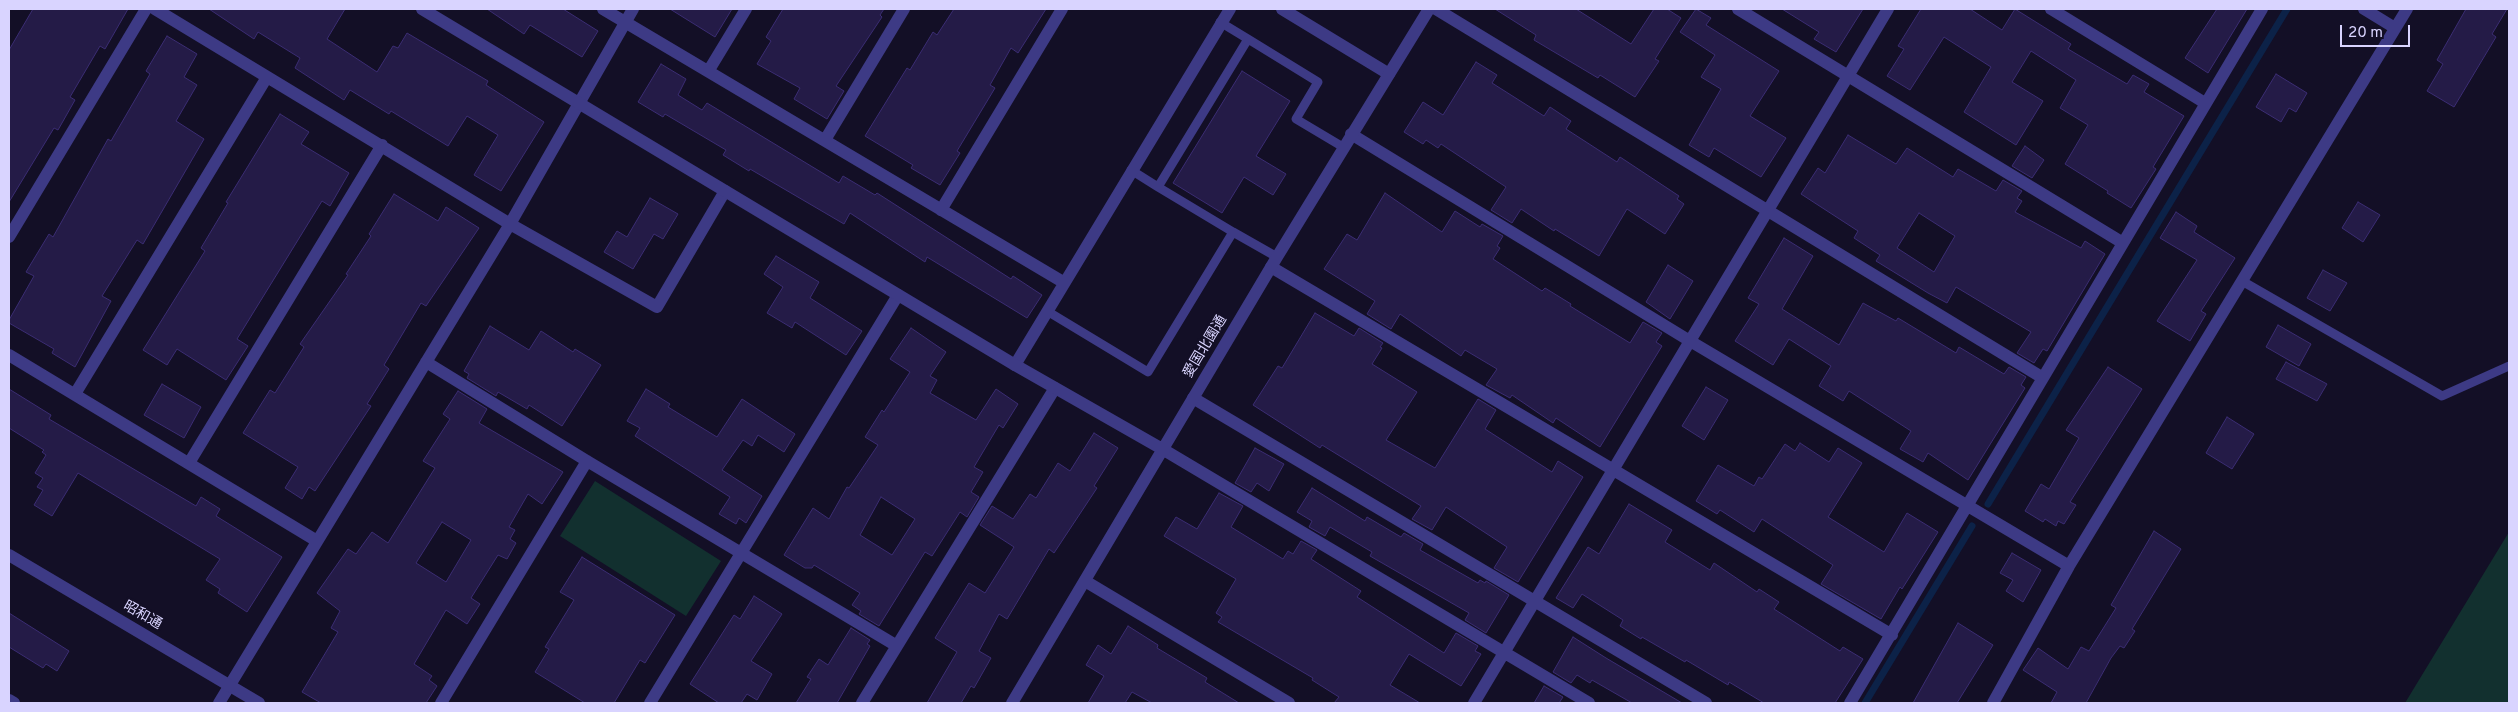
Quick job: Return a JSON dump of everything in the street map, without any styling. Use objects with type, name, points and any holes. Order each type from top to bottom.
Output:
[{"type":"street","points":[[9,237],[146,9]]},
{"type":"street","points":[[155,9],[510,224],[657,306],[725,191]]},
{"type":"street","points":[[422,9],[1015,365],[1164,450],[1589,703]]},
{"type":"street","points":[[603,9],[709,70],[1064,282]]},
{"type":"street","points":[[219,703],[510,224],[634,9]]},
{"type":"street","points":[[709,70],[746,9]]},
{"type":"street","points":[[825,140],[904,9]]},
{"type":"street","points":[[941,210],[1062,9]]},
{"type":"street","points":[[1015,365],[1220,22],[1230,9]]},
{"type":"street","points":[[1282,9],[1389,74]]},
{"type":"street","name":"愛国北園通","points":[[1012,703],[1274,262],[1429,9]]},
{"type":"street","points":[[1436,9],[1768,209],[2043,378]]},
{"type":"street","points":[[1738,9],[2122,243]]},
{"type":"street","points":[[1474,703],[1888,9]]},
{"type":"street","points":[[2051,9],[2205,103]]},
{"type":"street","points":[[1850,703],[2262,9]]},
{"type":"street","points":[[2364,9],[2395,28]]},
{"type":"street","points":[[1992,703],[2069,566],[2407,9]]},
{"type":"street","points":[[75,394],[266,76]]},
{"type":"street","points":[[1351,134],[1690,341],[2069,566]]},
{"type":"street","points":[[189,463],[382,145]]},
{"type":"street","points":[[1274,262],[1612,471],[1892,635]]},
{"type":"street","points":[[650,703],[898,295]]},
{"type":"street","points":[[9,355],[317,541]]},
{"type":"street","points":[[426,362],[587,462],[897,646]]},
{"type":"street","points":[[862,703],[1055,388]]},
{"type":"street","points":[[1193,398],[1706,703]]},
{"type":"street","points":[[442,703],[587,462]]},
{"type":"street","name":"昭和通","points":[[9,555],[259,703]]},
{"type":"street","points":[[1085,581],[1289,703]]},
{"type":"street","points":[[9,700],[14,703]]},
{"type":"lane","points":[[1220,22],[1318,82],[1296,118],[1343,148]]},
{"type":"lane","points":[[1158,187],[1248,39]]},
{"type":"lane","points":[[1131,170],[1233,232],[1274,262]]},
{"type":"lane","points":[[1047,311],[1148,372],[1233,232]]},
{"type":"lane","points":[[2242,281],[2442,396],[2509,366]]},
{"type":"green space","points":[[595,481],[721,561],[686,616],[560,536]]},
{"type":"green space","points":[[2509,532],[2509,703],[2405,703]]},
{"type":"building","points":[[33,9],[128,9],[105,49],[100,46],[70,97],[75,100],[58,130],[54,128],[9,202],[9,50]]},
{"type":"building","points":[[209,9],[345,9],[327,39],[377,72],[393,46],[398,48],[407,33],[488,81],[486,85],[544,122],[501,191],[474,175],[498,135],[467,116],[448,146],[391,111],[389,114],[350,90],[344,100],[295,68],[300,58],[258,32],[254,39]]},
{"type":"building","points":[[487,9],[563,9],[598,31],[582,57],[530,25],[524,34]]},
{"type":"building","points":[[670,9],[732,9],[715,37]]},
{"type":"building","points":[[783,9],[884,9],[880,15],[882,17],[836,86],[844,91],[827,119],[794,99],[800,88],[757,64],[771,41],[766,37]]},
{"type":"building","points":[[954,9],[1046,9],[1018,53],[1011,48],[990,85],[995,88],[957,151],[960,153],[940,185],[911,168],[913,165],[865,136],[907,68],[910,70],[933,32],[937,35]]},
{"type":"building","points":[[1495,9],[1576,9],[1631,44],[1654,9],[1667,9],[1681,18],[1655,59],[1659,61],[1635,97],[1600,75],[1598,78],[1534,40],[1536,35]]},
{"type":"building","points":[[1696,9],[1711,18],[1706,25],[1779,71],[1750,116],[1786,138],[1761,177],[1714,148],[1709,157],[1689,145],[1721,89],[1701,77],[1715,55],[1680,32]]},
{"type":"building","points":[[1782,9],[1863,9],[1836,52],[1814,39],[1819,32]]},
{"type":"building","points":[[1921,9],[1970,9],[2002,30],[2015,9],[2071,44],[2068,49],[2127,84],[2133,75],[2149,84],[2144,92],[2184,116],[2153,167],[2156,169],[2131,208],[2065,164],[2088,125],[2060,108],[2076,80],[2031,51],[2012,82],[2043,101],[2016,145],[1964,112],[1991,67],[1944,37],[1910,90],[1887,76],[1904,49],[1898,46]]},
{"type":"building","points":[[2217,9],[2247,9],[2208,73],[2185,58]]},
{"type":"building","points":[[2466,9],[2507,9],[2492,34],[2496,37],[2454,107],[2427,91],[2443,64],[2437,60]]},
{"type":"building","points":[[167,36],[197,54],[184,77],[197,85],[176,121],[204,139],[143,244],[137,240],[102,296],[111,301],[75,367],[52,353],[54,349],[9,323],[9,320],[34,276],[26,272],[49,234],[53,237],[108,139],[111,141],[150,74],[146,71]]},
{"type":"building","points":[[1476,62],[1497,75],[1492,83],[1544,116],[1550,107],[1571,121],[1566,129],[1617,162],[1620,157],[1679,196],[1677,199],[1684,204],[1665,234],[1627,209],[1599,256],[1555,229],[1554,231],[1521,209],[1512,223],[1491,210],[1506,187],[1441,144],[1438,148],[1426,140],[1423,144],[1404,132],[1423,102],[1443,115]]},
{"type":"building","points":[[661,64],[686,79],[678,95],[702,110],[707,103],[839,183],[843,176],[875,195],[877,193],[1011,279],[1013,276],[1042,295],[1027,318],[927,257],[925,262],[850,213],[844,224],[750,169],[749,171],[723,155],[726,150],[665,114],[663,117],[638,102]]},
{"type":"building","points":[[1242,71],[1290,101],[1256,156],[1286,174],[1273,195],[1244,177],[1222,213],[1173,183]]},
{"type":"building","points":[[2276,74],[2307,93],[2296,112],[2289,108],[2281,122],[2256,107]]},
{"type":"building","points":[[280,114],[309,132],[301,144],[349,173],[330,206],[322,201],[237,339],[248,346],[226,380],[177,349],[167,365],[143,350],[205,251],[201,248],[228,203],[226,202]]},
{"type":"building","points":[[1848,135],[1896,164],[1907,148],[1953,177],[1958,169],[1996,191],[2003,180],[2022,191],[2017,198],[2022,201],[2015,212],[2081,248],[2085,241],[2105,254],[2047,351],[2043,349],[2034,363],[2017,353],[2031,332],[1956,287],[1947,303],[1928,293],[1876,261],[1880,255],[1854,238],[1858,231],[1801,194],[1818,168],[1825,173]],"holes":[[[1919,213],[1955,236],[1934,272],[1897,248]]]},
{"type":"building","points":[[2025,146],[2044,160],[2032,178],[2012,166]]},
{"type":"building","points":[[1385,193],[1442,232],[1455,211],[1480,227],[1482,224],[1503,236],[1497,246],[1500,248],[1493,259],[1542,291],[1545,288],[1571,304],[1570,306],[1630,343],[1643,322],[1662,333],[1656,342],[1662,346],[1600,447],[1556,418],[1553,423],[1512,395],[1510,398],[1486,385],[1497,369],[1465,350],[1461,356],[1400,314],[1391,329],[1367,314],[1375,301],[1324,269],[1347,234],[1357,240]]},
{"type":"building","points":[[394,194],[438,221],[446,207],[479,228],[426,306],[421,303],[384,365],[389,369],[367,404],[371,406],[315,491],[309,487],[302,499],[285,488],[298,467],[243,433],[270,390],[275,393],[304,347],[300,344],[348,275],[346,274],[371,236],[369,234]]},
{"type":"building","points":[[650,198],[678,214],[663,239],[654,234],[633,269],[604,252],[617,231],[627,237]]},
{"type":"building","points":[[2358,202],[2380,215],[2363,242],[2342,228]]},
{"type":"building","points":[[2176,212],[2197,226],[2194,232],[2235,258],[2201,311],[2206,314],[2190,341],[2157,321],[2197,260],[2160,238]]},
{"type":"building","points":[[1784,238],[1813,256],[1782,309],[1839,345],[1863,303],[1896,321],[1898,318],[1956,353],[1959,347],[2004,374],[2009,367],[2026,377],[2021,385],[2025,388],[1968,480],[1928,453],[1923,462],[1900,449],[1911,431],[1849,391],[1843,401],[1819,386],[1831,366],[1789,339],[1773,365],[1735,341],[1759,304],[1748,298]]},
{"type":"building","points":[[776,256],[819,282],[810,298],[862,331],[846,355],[795,322],[792,328],[767,313],[783,287],[764,274]]},
{"type":"building","points":[[1668,265],[1693,281],[1670,319],[1646,302]]},
{"type":"building","points":[[2323,270],[2347,283],[2330,311],[2307,298]]},
{"type":"building","points":[[1315,313],[1354,336],[1359,328],[1383,343],[1372,364],[1417,392],[1386,440],[1435,468],[1478,399],[1496,410],[1485,429],[1552,472],[1558,461],[1583,477],[1518,582],[1494,568],[1507,547],[1446,507],[1432,530],[1412,519],[1421,506],[1322,445],[1320,448],[1253,405],[1278,366],[1282,368]]},
{"type":"building","points":[[2278,325],[2311,344],[2299,366],[2266,347]]},
{"type":"building","points":[[490,326],[529,350],[541,331],[573,352],[575,349],[601,365],[562,426],[529,405],[527,409],[498,392],[496,396],[467,378],[469,374],[464,371]]},
{"type":"building","points":[[911,328],[946,352],[930,376],[937,380],[930,393],[976,420],[996,389],[1018,404],[1003,428],[999,425],[974,467],[983,472],[971,492],[979,497],[967,517],[960,512],[932,556],[925,552],[879,626],[859,614],[861,611],[852,605],[860,593],[814,565],[812,568],[805,568],[784,555],[813,508],[829,519],[847,487],[849,488],[878,445],[865,437],[910,372],[890,359]],"holes":[[[881,497],[915,519],[892,555],[860,535]]]},
{"type":"building","points":[[2286,362],[2327,384],[2317,401],[2276,379]]},
{"type":"building","points":[[2108,367],[2142,389],[2070,502],[2076,505],[2064,524],[2058,521],[2056,526],[2045,519],[2043,522],[2025,511],[2041,484],[2049,489],[2079,438],[2066,430]]},
{"type":"building","points":[[162,384],[201,407],[184,438],[144,415]]},
{"type":"building","points":[[1706,387],[1728,400],[1704,440],[1682,426]]},
{"type":"building","points":[[9,389],[51,415],[49,419],[196,506],[201,497],[220,509],[216,516],[282,557],[247,612],[218,593],[220,589],[206,580],[220,559],[78,473],[52,516],[34,505],[43,490],[37,487],[43,478],[35,473],[46,455],[42,452],[44,450],[9,428]]},
{"type":"building","points":[[646,389],[670,404],[668,407],[717,437],[742,399],[795,434],[784,452],[758,435],[752,446],[743,440],[722,470],[762,496],[746,523],[739,518],[736,524],[719,514],[730,497],[635,436],[640,428],[627,421]]},
{"type":"building","points":[[458,391],[487,409],[479,423],[563,472],[542,504],[528,494],[509,527],[515,530],[510,539],[516,543],[507,559],[498,555],[471,598],[480,604],[467,624],[446,610],[414,664],[432,676],[429,680],[437,686],[426,703],[321,703],[302,692],[338,632],[331,628],[340,611],[317,593],[348,549],[356,554],[372,532],[388,543],[435,468],[423,461],[450,419],[443,414]],"holes":[[[442,522],[471,540],[446,582],[416,563]]]},
{"type":"building","points":[[2227,417],[2254,434],[2232,469],[2206,453]]},
{"type":"building","points":[[1094,433],[1118,448],[1094,486],[1097,488],[1054,553],[1049,549],[1007,619],[999,614],[979,651],[991,658],[974,688],[971,686],[961,703],[927,703],[957,652],[935,638],[969,583],[985,593],[1014,547],[980,525],[992,506],[1013,519],[1030,494],[1036,498],[1058,463],[1070,471]]},
{"type":"building","points":[[1800,443],[1829,462],[1838,448],[1862,463],[1828,517],[1884,552],[1907,513],[1938,532],[1902,589],[1900,587],[1881,619],[1821,584],[1833,565],[1762,519],[1754,532],[1720,510],[1717,514],[1696,501],[1718,465],[1754,486],[1759,477],[1762,479],[1785,444],[1795,451]]},
{"type":"building","points":[[1255,448],[1284,464],[1269,491],[1257,483],[1251,492],[1235,483]]},
{"type":"building","points":[[1312,488],[1365,521],[1367,517],[1401,537],[1404,533],[1423,544],[1420,550],[1478,583],[1480,580],[1485,583],[1486,581],[1509,595],[1486,633],[1465,620],[1469,613],[1370,556],[1372,552],[1330,527],[1325,536],[1309,527],[1312,521],[1297,512]]},
{"type":"building","points":[[1219,493],[1243,506],[1231,527],[1283,559],[1288,551],[1293,554],[1301,541],[1317,550],[1311,559],[1361,591],[1357,597],[1444,653],[1456,633],[1478,646],[1475,651],[1481,654],[1461,686],[1409,654],[1390,685],[1420,703],[1334,703],[1339,697],[1312,680],[1313,678],[1218,622],[1222,617],[1216,613],[1236,579],[1164,536],[1176,517],[1197,529]]},
{"type":"building","points":[[1629,504],[1672,530],[1665,542],[1710,570],[1714,563],[1757,592],[1759,589],[1779,602],[1774,609],[1840,651],[1843,647],[1863,659],[1835,703],[1764,703],[1729,682],[1728,685],[1686,660],[1685,662],[1642,637],[1641,639],[1620,626],[1623,620],[1582,594],[1573,608],[1556,598],[1588,547],[1599,554]]},
{"type":"building","points":[[2154,531],[2181,549],[2132,629],[2135,631],[2124,648],[2120,646],[2111,658],[2086,703],[2051,703],[2057,692],[2023,670],[2038,648],[2068,669],[2081,647],[2089,651],[2116,608],[2111,605]]},
{"type":"building","points":[[2012,553],[2041,570],[2023,602],[2006,591],[2013,580],[2000,573]]},
{"type":"building","points":[[582,557],[675,615],[645,663],[640,660],[614,703],[585,703],[535,672],[549,649],[545,647],[574,600],[560,592]]},
{"type":"building","points":[[754,596],[782,614],[751,661],[772,674],[757,700],[747,694],[741,703],[719,703],[690,684],[734,615],[740,619]]},
{"type":"building","points":[[9,613],[69,651],[57,671],[46,664],[43,668],[9,647]]},
{"type":"building","points":[[1958,623],[1993,645],[1957,703],[1913,703]]},
{"type":"building","points":[[1128,626],[1158,645],[1157,648],[1207,678],[1205,682],[1239,703],[1152,703],[1132,692],[1125,703],[1088,703],[1104,676],[1086,665],[1098,645],[1111,654]]},
{"type":"building","points":[[851,628],[870,640],[867,644],[870,646],[837,703],[796,703],[811,679],[807,677],[819,659],[828,665]]},
{"type":"building","points":[[1573,637],[1682,703],[1632,703],[1592,680],[1590,683],[1577,675],[1571,683],[1553,672]]},
{"type":"building","points":[[1544,686],[1563,697],[1559,703],[1534,703]]},
{"type":"waterway","points":[[1988,504],[2287,9]]},
{"type":"waterway","points":[[1865,703],[1972,526]]}]
